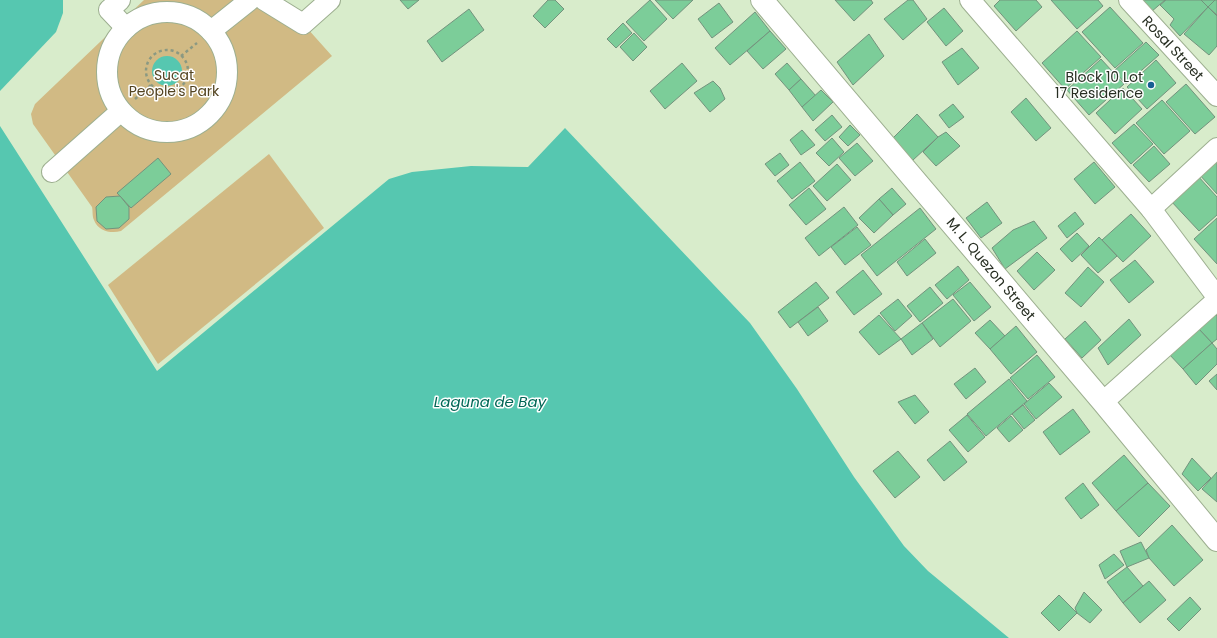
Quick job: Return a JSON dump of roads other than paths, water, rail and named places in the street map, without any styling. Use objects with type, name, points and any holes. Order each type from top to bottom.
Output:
[{"type":"main road","name":"M. L. Quezon Street","points":[[762,0],[1103,402],[1217,540]]},
{"type":"street","points":[[120,0],[110,10],[126,28]]},
{"type":"street","points":[[211,31],[250,0]]},
{"type":"street","points":[[264,0],[303,24],[330,0]]},
{"type":"street","points":[[970,0],[1150,209],[1217,299],[1103,402]]},
{"type":"street","name":"Rosal Street","points":[[1129,0],[1217,96]]},
{"type":"street","points":[[176,12],[201,22],[211,31],[219,42],[227,67],[226,80],[222,94],[208,115],[197,124],[171,132],[144,128],[122,111],[115,102],[107,76],[111,50],[117,38],[126,28],[149,14],[176,12]]},
{"type":"street","points":[[52,172],[122,111]]},
{"type":"street","points":[[1150,209],[1217,148]]},
{"type":"water","points":[[0,0],[63,0],[63,13],[56,32],[0,91]]},
{"type":"water","points":[[167,56],[173,57],[181,65],[181,77],[173,85],[167,86],[161,85],[153,77],[152,71],[153,65],[161,57]]},
{"type":"water","name":"Laguna de Bay","points":[[0,126],[157,371],[389,179],[412,172],[471,166],[528,167],[565,128],[750,323],[797,389],[854,477],[904,546],[928,571],[1009,638],[0,638]]},
{"type":"place","name":"Block 10 Lot 17 Residence","points":[[1151,85]]},
{"type":"park label","name":"Sucat People's Park","points":[[174,84]]}]
